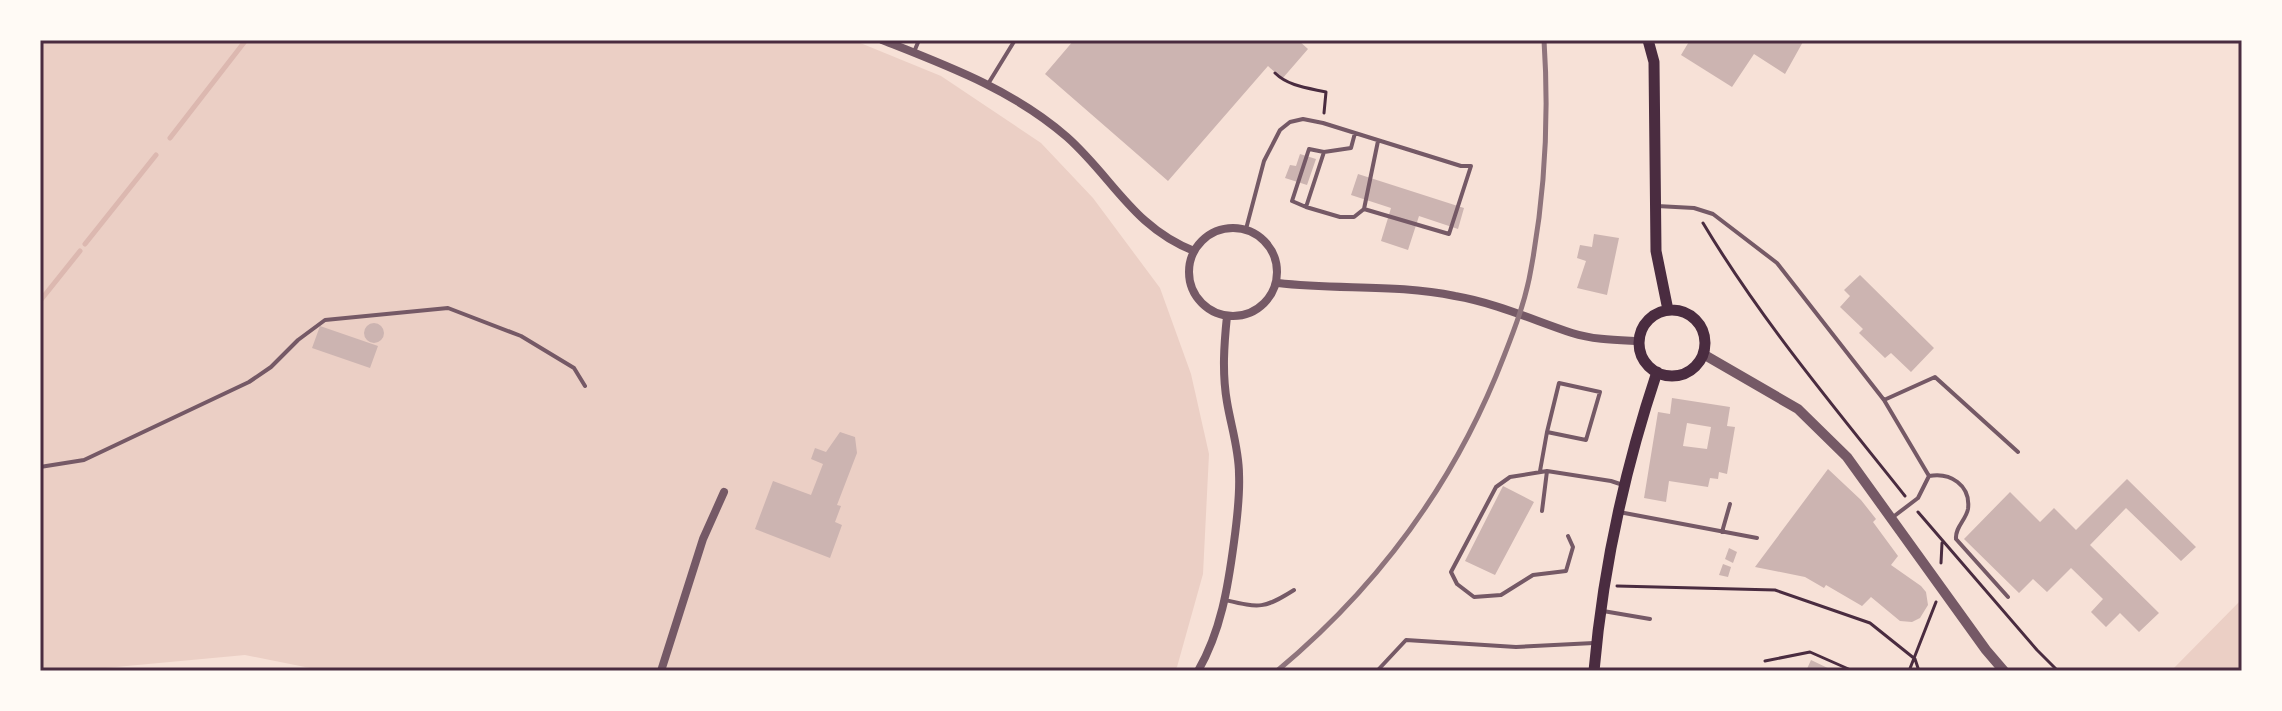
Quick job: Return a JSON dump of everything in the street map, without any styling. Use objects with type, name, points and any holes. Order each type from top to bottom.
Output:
[{"type":"main road","points":[[1648,40],[1654,62],[1656,251],[1668,310]]},
{"type":"main road","points":[[1668,310],[1689,315],[1697,322],[1705,343],[1703,354],[1689,371],[1667,375],[1657,372],[1643,359],[1639,341],[1645,324],[1668,310]]},
{"type":"main road","points":[[1594,671],[1617,512],[1657,372]]},
{"type":"street","points":[[882,40],[988,84],[1037,113],[1091,160],[1142,220],[1175,243],[1194,251]]},
{"type":"street","points":[[1246,229],[1258,235],[1275,255],[1278,283],[1264,304],[1253,312],[1241,316],[1214,312],[1202,304],[1193,292],[1189,264],[1194,251],[1203,239],[1216,231],[1246,229]]},
{"type":"street","points":[[1278,283],[1358,286],[1454,295],[1500,307],[1573,333],[1639,341]]},
{"type":"street","points":[[1198,671],[1209,652],[1225,599],[1236,523],[1239,474],[1223,373],[1227,316]]},
{"type":"street","points":[[1703,354],[1798,409],[1847,457],[2004,671]]},
{"type":"street","points":[[661,671],[703,539],[724,492]]},
{"type":"lane","points":[[914,52],[919,40]]},
{"type":"lane","points":[[988,84],[1015,40]]},
{"type":"lane","points":[[1246,229],[1264,161],[1280,130],[1290,122],[1303,119],[1323,123],[1461,166],[1471,166],[1449,234],[1364,209]]},
{"type":"lane","points":[[1355,133],[1351,148],[1324,152],[1309,149],[1292,201],[1340,217],[1354,217],[1364,209],[1379,140]]},
{"type":"lane","points":[[1306,207],[1324,152]]},
{"type":"lane","points":[[1655,206],[1694,208],[1713,214],[1777,263],[1884,400],[1929,476]]},
{"type":"lane","points":[[40,467],[84,460],[249,382],[325,320],[448,308],[521,336],[574,368],[585,386]]},
{"type":"lane","points":[[1884,400],[1935,377],[2018,452]]},
{"type":"lane","points":[[1542,511],[1547,432],[1559,383],[1600,392],[1586,440],[1547,432]]},
{"type":"lane","points":[[1568,536],[1573,547],[1566,571],[1533,575],[1501,595],[1474,597],[1457,584],[1451,572],[1496,487],[1510,477],[1544,471],[1623,485]]},
{"type":"lane","points":[[1929,476],[1941,474],[1959,482],[1967,496],[1968,512],[1955,531],[1956,539],[2008,597]]},
{"type":"lane","points":[[1891,519],[1918,498],[1929,476]]},
{"type":"lane","points":[[1722,532],[1730,504]]},
{"type":"lane","points":[[1617,512],[1757,538]]},
{"type":"lane","points":[[1225,599],[1265,606],[1294,590]]},
{"type":"lane","points":[[1601,611],[1650,619]]},
{"type":"lane","points":[[1377,671],[1406,640],[1516,647],[1597,643]]},
{"type":"path","points":[[1275,73],[1301,87],[1326,92],[1323,123]]},
{"type":"path","points":[[1694,208],[1729,266],[1818,386],[1953,555],[2058,671]]},
{"type":"path","points":[[1605,585],[1775,590],[1870,623],[1915,659],[1919,671]]},
{"type":"path","points":[[1765,661],[1810,652],[1853,671]]},
{"type":"path","points":[[1909,671],[1915,659]]},
{"type":"shaded area","points":[[40,40],[853,40],[941,76],[1041,143],[1093,198],[1160,288],[1191,374],[1209,454],[1203,574],[1177,667],[1173,671],[325,671],[245,655],[73,671],[40,671]]},
{"type":"shaded area","points":[[2242,599],[2242,671],[2171,671]]},
{"type":"building","points":[[1074,40],[1282,40],[1285,43],[1298,40],[1308,49],[1282,79],[1268,66],[1168,181],[1045,74]]},
{"type":"building","points":[[1690,40],[1804,40],[1785,74],[1754,54],[1732,87],[1681,55]]},
{"type":"building","points":[[1300,154],[1316,159],[1307,185],[1285,178],[1290,165],[1296,166]]},
{"type":"building","points":[[1358,174],[1464,208],[1458,229],[1419,216],[1408,250],[1381,241],[1391,208],[1351,195]]},
{"type":"building","points":[[1594,234],[1619,238],[1607,295],[1577,288],[1586,261],[1577,258],[1580,245],[1592,247]]},
{"type":"building","points":[[1860,275],[1934,348],[1911,372],[1891,353],[1885,358],[1859,333],[1863,329],[1840,307],[1850,296],[1844,290]]},
{"type":"building","points":[[374,323],[381,326],[384,333],[381,340],[374,343],[367,340],[364,333],[367,326]]},
{"type":"building","points":[[320,326],[378,346],[370,368],[312,348]]},
{"type":"building","points":[[1672,398],[1730,407],[1727,426],[1735,427],[1727,474],[1719,472],[1718,479],[1710,478],[1708,487],[1669,481],[1666,502],[1644,498],[1658,412],[1670,414]],"holes":[[[1687,423],[1711,427],[1707,449],[1683,446]]]},
{"type":"building","points":[[840,432],[855,437],[857,453],[837,505],[841,506],[835,522],[842,525],[830,558],[755,529],[773,481],[811,495],[823,464],[811,459],[815,448],[826,452]]},
{"type":"building","points":[[1828,469],[1876,519],[1873,522],[1898,556],[1891,565],[1926,592],[1928,605],[1920,618],[1912,622],[1900,621],[1871,597],[1862,606],[1805,577],[1755,567]]},
{"type":"building","points":[[2127,479],[2196,547],[2181,561],[2126,508],[2090,545],[2159,613],[2139,632],[2120,613],[2106,627],[2091,612],[2103,599],[2071,568],[2047,592],[2033,579],[2019,593],[1964,539],[2010,492],[2040,522],[2054,508],[2076,530]]},
{"type":"building","points":[[1503,486],[1534,502],[1495,575],[1465,561]]},
{"type":"building","points":[[1729,548],[1737,552],[1733,563],[1725,559]]},
{"type":"building","points":[[1723,564],[1731,567],[1728,577],[1719,575]]},
{"type":"building","points":[[1811,660],[1834,671],[1806,671]]},
{"type":"waterway","points":[[170,138],[246,40]]},
{"type":"waterway","points":[[85,244],[156,155]]},
{"type":"waterway","points":[[40,301],[80,251]]},
{"type":"railway","points":[[1277,671],[1349,603],[1411,528],[1463,446],[1485,402],[1520,313],[1536,241],[1545,155],[1544,40]]}]
